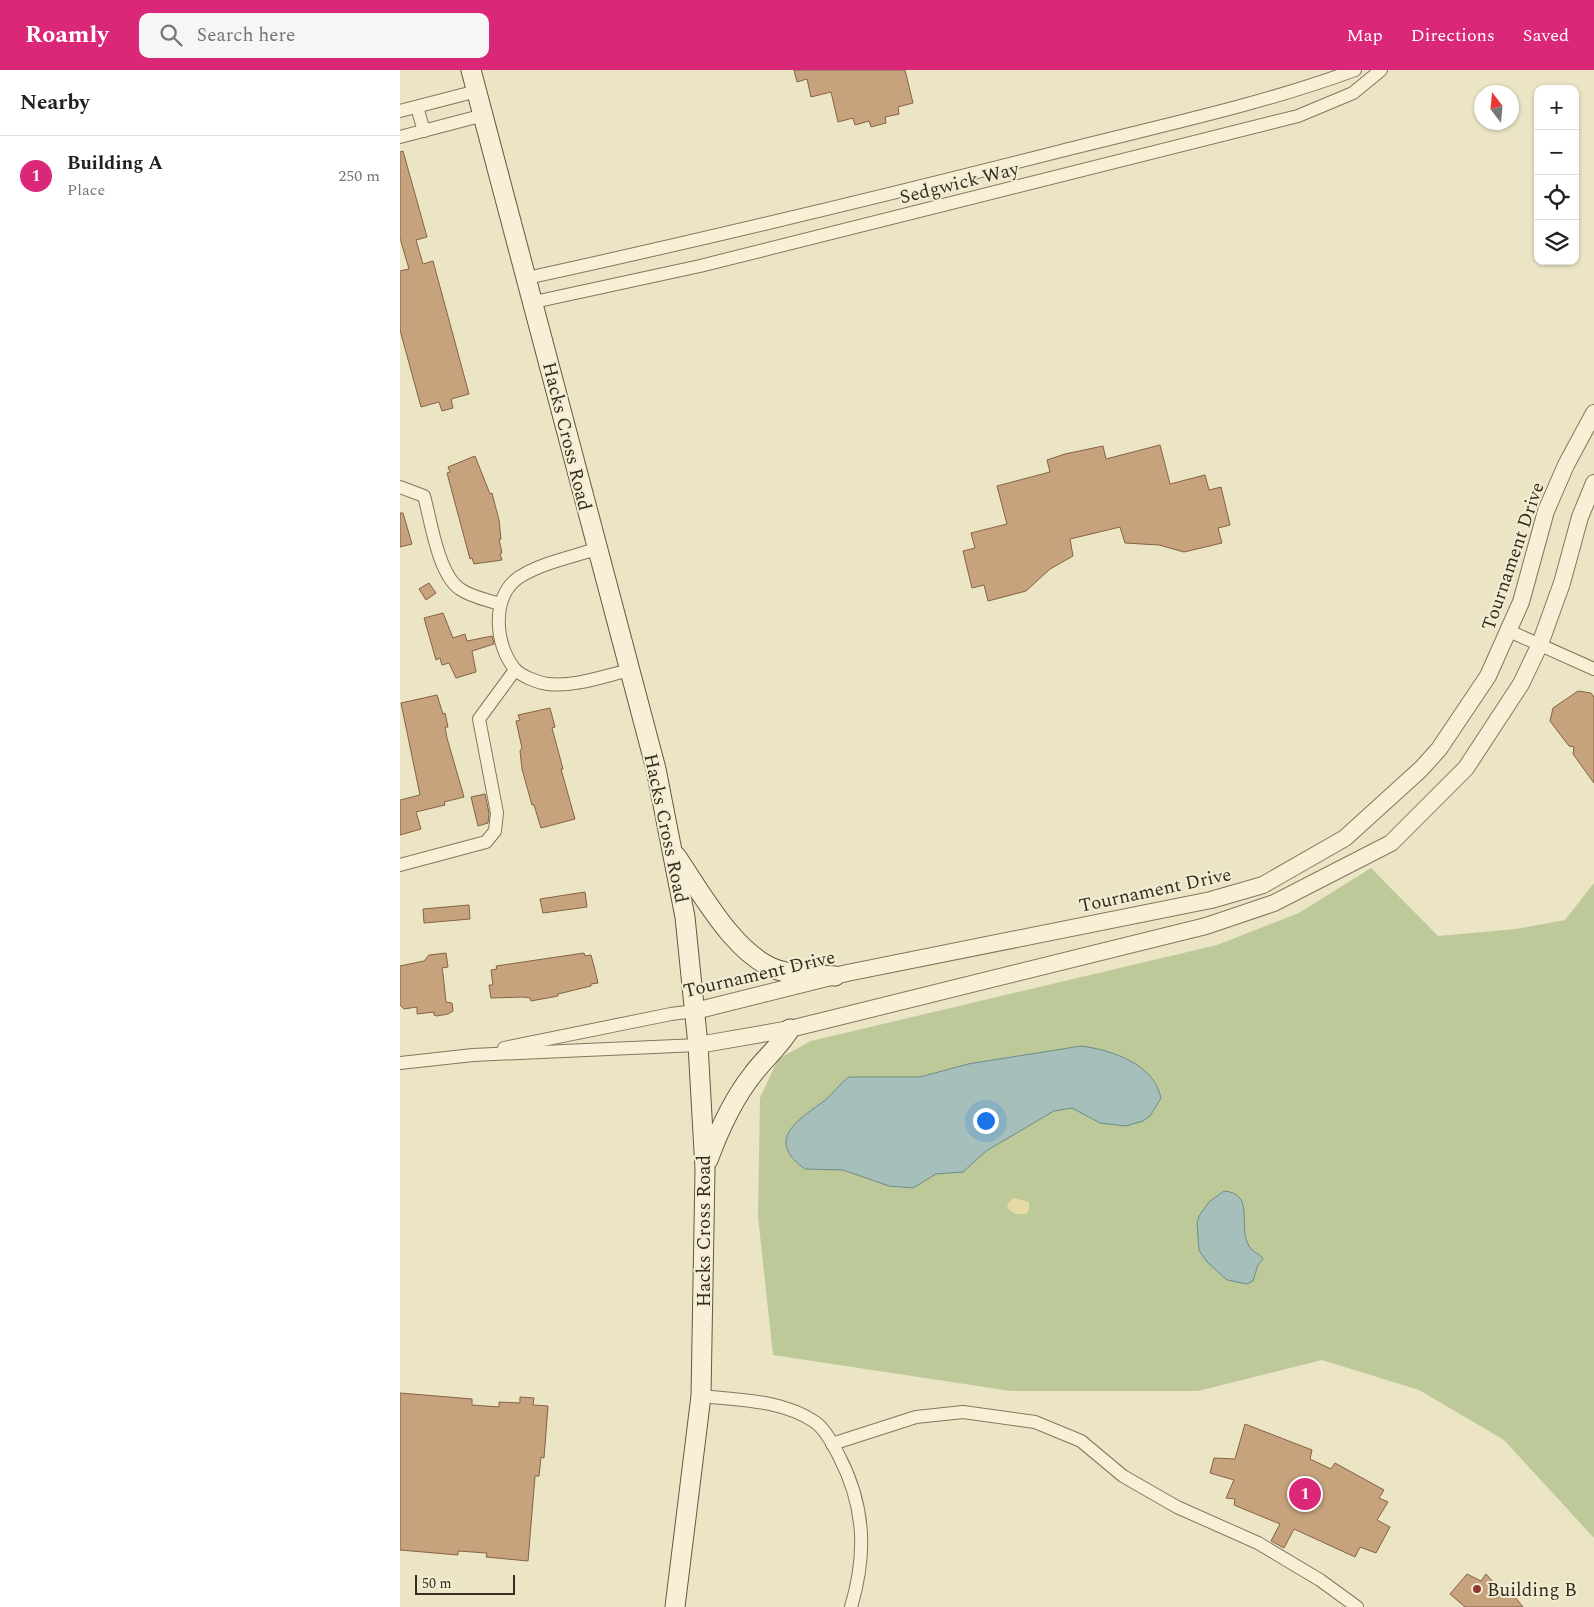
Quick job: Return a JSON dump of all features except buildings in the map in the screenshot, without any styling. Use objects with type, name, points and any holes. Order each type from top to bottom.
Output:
[{"type":"main road","name":"Hacks Cross Road","points":[[471,70],[534,302],[596,549],[656,769],[685,917],[698,1045],[705,1168],[701,1396],[674,1607]]},
{"type":"main road","points":[[672,850],[735,940],[756,960],[779,971],[835,976]]},
{"type":"main road","points":[[705,1168],[718,1134],[732,1106],[751,1075],[782,1042],[790,1029]]},
{"type":"street","name":"Sedgwick Way","points":[[527,278],[640,254],[1028,159],[1248,103],[1325,81],[1355,70]]},
{"type":"street","name":"Sedgwick Way","points":[[534,302],[700,266],[1298,116],[1353,93],[1381,70]]},
{"type":"street","points":[[400,111],[477,91]]},
{"type":"street","points":[[417,107],[424,131]]},
{"type":"street","points":[[400,137],[484,115]]},
{"type":"street","name":"Tournament Drive","points":[[472,1055],[562,1035],[695,1011],[835,976],[1033,934],[1211,900],[1264,885],[1345,838],[1421,769],[1439,749],[1488,676],[1509,631],[1521,602],[1546,511],[1566,464],[1594,413]]},
{"type":"street","name":"Tournament Drive","points":[[400,1063],[472,1055],[698,1045],[790,1029],[1206,926],[1274,903],[1391,843],[1466,768],[1521,684],[1540,644],[1562,583],[1580,517],[1594,483]]},
{"type":"street","points":[[400,487],[424,496],[440,554],[449,577],[460,589],[500,604]]},
{"type":"street","points":[[596,549],[539,568],[519,578],[510,586],[500,604],[498,619],[502,637],[515,670],[547,684],[571,684],[630,670]]},
{"type":"street","points":[[1509,631],[1594,669]]},
{"type":"street","points":[[400,864],[486,842],[495,831],[497,813],[479,718],[515,670]]},
{"type":"street","points":[[701,1396],[773,1403],[816,1423],[832,1444],[848,1474],[859,1505],[862,1530],[863,1552],[859,1582],[851,1607]]},
{"type":"street","points":[[832,1444],[892,1424],[932,1415],[963,1412],[1036,1422],[1081,1441],[1123,1476],[1177,1507],[1258,1543],[1320,1580],[1357,1607]]},
{"type":"green space","points":[[1371,868],[1438,936],[1516,929],[1565,920],[1594,883],[1594,1538],[1504,1440],[1419,1390],[1322,1360],[1198,1391],[1011,1391],[773,1355],[758,1217],[760,1098],[778,1059],[811,1041],[1217,945],[1299,913]]},
{"type":"sand","points":[[1014,1198],[1029,1202],[1027,1214],[1015,1214],[1007,1208],[1009,1202]]},
{"type":"water","points":[[1081,1046],[1118,1055],[1141,1068],[1150,1076],[1157,1086],[1161,1098],[1150,1116],[1143,1121],[1126,1126],[1100,1123],[1072,1108],[1054,1111],[986,1151],[963,1172],[936,1174],[913,1188],[889,1186],[843,1170],[805,1169],[793,1159],[787,1149],[786,1140],[789,1131],[849,1077],[920,1077],[968,1064]]},
{"type":"water","points":[[1224,1191],[1234,1193],[1240,1198],[1243,1204],[1246,1238],[1249,1246],[1263,1259],[1258,1265],[1253,1281],[1247,1284],[1227,1280],[1207,1262],[1199,1250],[1197,1223],[1199,1216],[1209,1202]]},
{"type":"place","name":"Building A","points":[[1305,1494]]},
{"type":"place","name":"Building B","points":[[1477,1589]]}]
